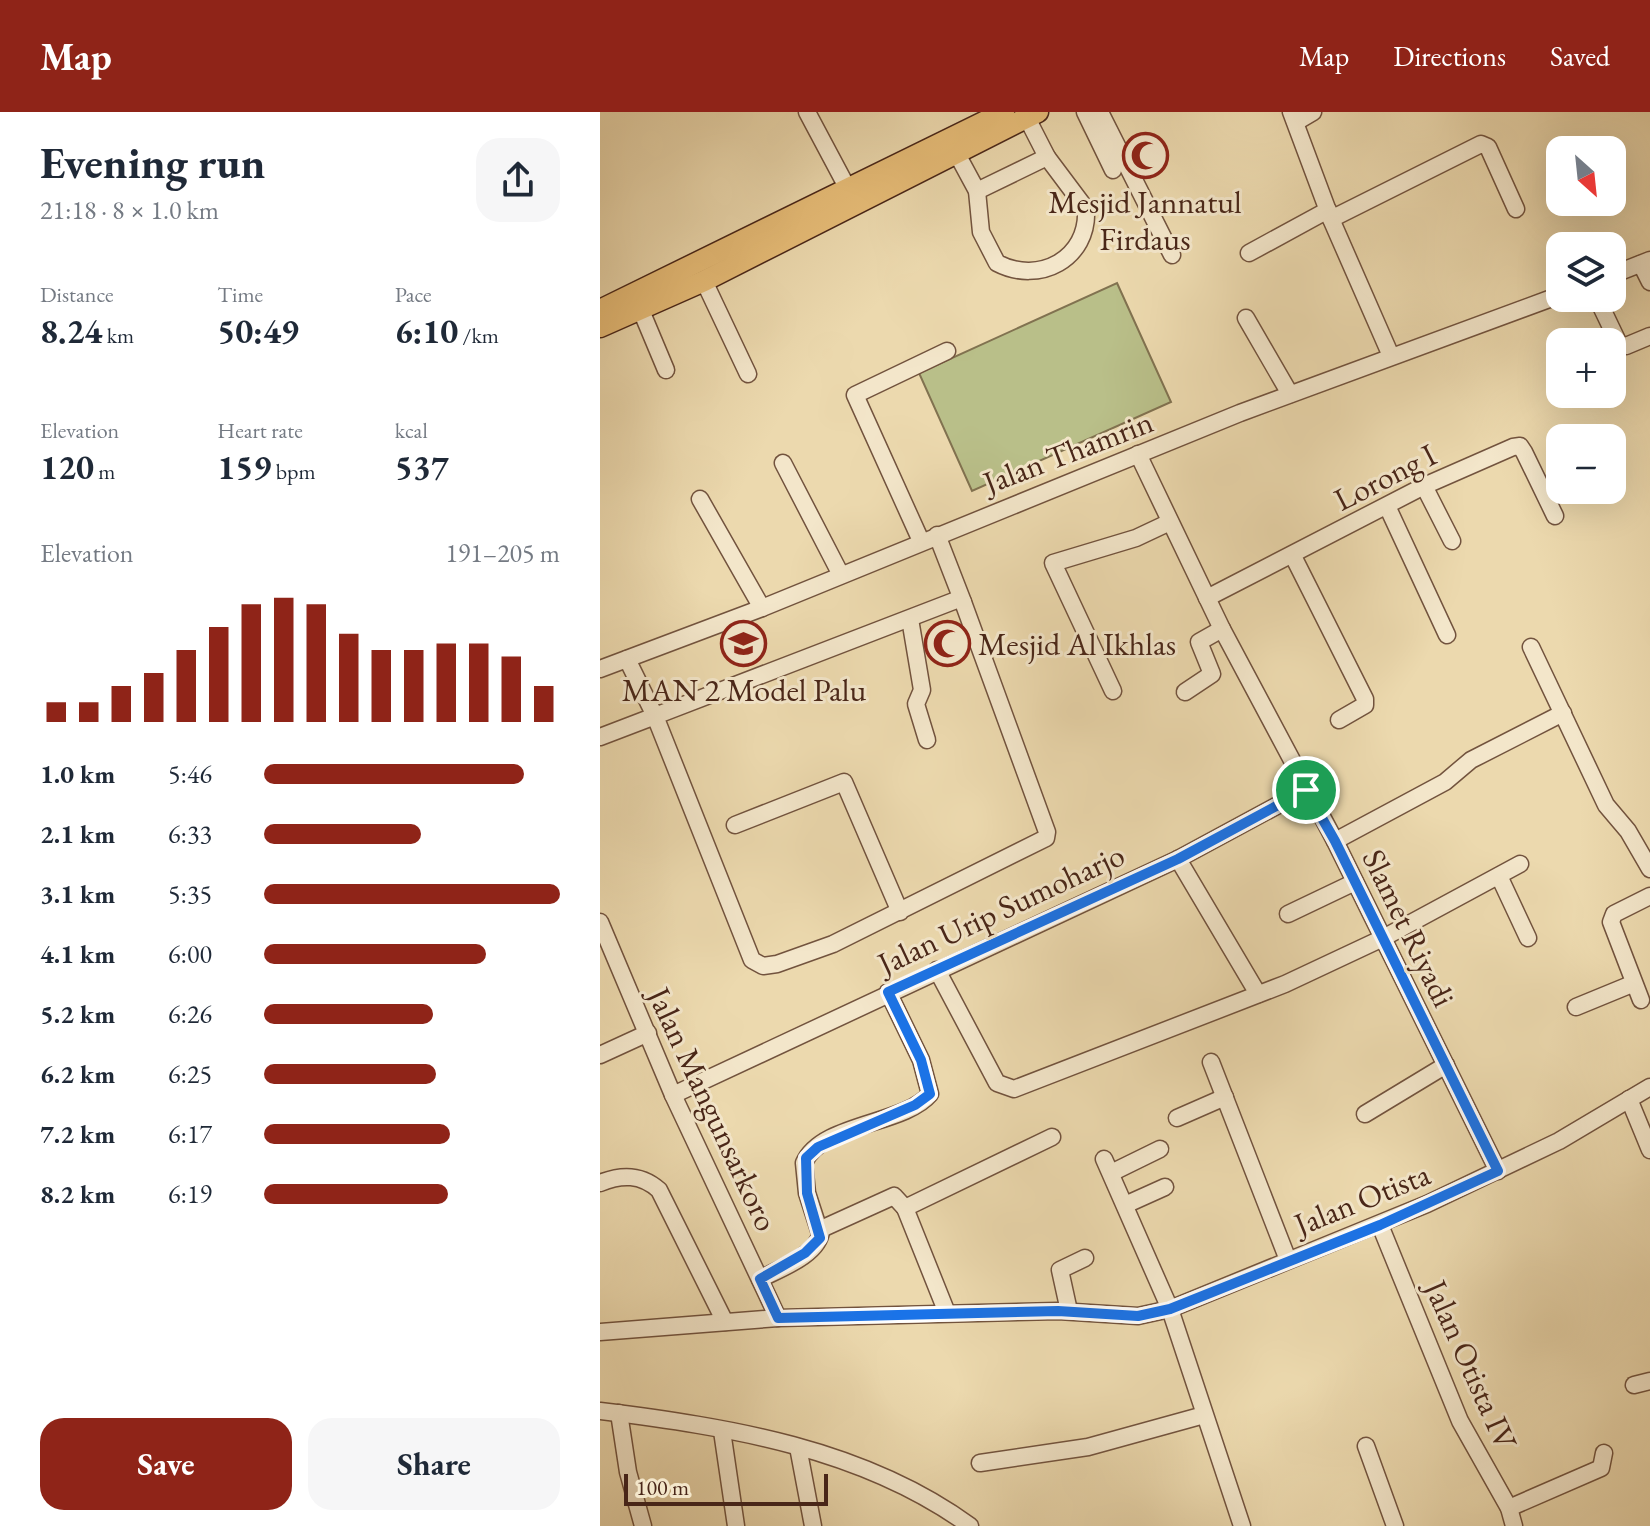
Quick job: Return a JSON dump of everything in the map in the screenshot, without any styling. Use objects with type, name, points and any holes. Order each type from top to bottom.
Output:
[{"type":"main road","points":[[600,310],[1004,112]]},
{"type":"main road","points":[[600,327],[704,281],[1033,115]]},
{"type":"street","points":[[807,112],[848,189]]},
{"type":"street","points":[[1085,112],[1113,170]]},
{"type":"street","points":[[1100,112],[1172,255]]},
{"type":"street","points":[[1313,112],[1294,117],[1330,214],[1391,356]]},
{"type":"street","points":[[957,154],[977,191],[981,232],[997,263],[1026,272],[1050,268],[1073,254],[1080,243],[1086,219],[1085,204],[1047,157],[1033,115]]},
{"type":"street","points":[[1249,253],[1481,144],[1488,147],[1516,209]]},
{"type":"street","points":[[977,191],[1047,157]]},
{"type":"street","points":[[1626,270],[1646,262],[1650,282]]},
{"type":"street","points":[[704,281],[748,374]]},
{"type":"street","name":"Jalan Thamrin","points":[[600,669],[762,608],[1290,394],[1546,300]]},
{"type":"street","points":[[640,308],[666,370]]},
{"type":"street","points":[[1604,312],[1619,344],[1626,346],[1650,336]]},
{"type":"street","points":[[1246,318],[1290,394]]},
{"type":"street","points":[[627,659],[655,716],[752,960],[763,966],[833,944],[1040,844],[1047,832],[963,602],[855,395],[947,351]]},
{"type":"street","name":"Lorong I","points":[[1207,598],[1424,486],[1520,446],[1555,516]]},
{"type":"street","name":"Slamet Riyadi","points":[[1138,454],[1222,629],[1335,841],[1498,1171]]},
{"type":"street","points":[[783,463],[841,575]]},
{"type":"street","points":[[1424,486],[1452,541]]},
{"type":"street","points":[[700,499],[762,608]]},
{"type":"street","points":[[1387,506],[1447,635]]},
{"type":"street","points":[[1113,691],[1053,563],[1136,538],[1170,522]]},
{"type":"street","points":[[1293,556],[1365,699],[1365,705],[1339,720]]},
{"type":"street","points":[[600,737],[959,599],[963,602]]},
{"type":"street","points":[[910,619],[922,690],[916,704],[927,740]]},
{"type":"street","points":[[1185,692],[1212,674],[1199,642],[1222,629]]},
{"type":"street","points":[[1531,647],[1606,805],[1628,831],[1650,869]]},
{"type":"street","points":[[1335,841],[1445,782],[1463,764],[1563,713]]},
{"type":"street","points":[[735,825],[837,782],[844,782],[900,912]]},
{"type":"street","name":"Jalan Urip Sumoharjo","points":[[673,1095],[1178,859],[1306,790]]},
{"type":"street","points":[[1178,859],[1258,994]]},
{"type":"street","points":[[937,970],[997,1083],[1014,1089],[1258,994],[1383,938],[1520,864]]},
{"type":"street","points":[[1499,876],[1528,938]]},
{"type":"street","points":[[1288,914],[1355,882]]},
{"type":"street","points":[[1641,1000],[1632,984],[1611,917],[1650,896]]},
{"type":"street","name":"Jalan Mangunsarkoro","points":[[600,922],[673,1095],[778,1318]]},
{"type":"street","points":[[1576,1007],[1632,984]]},
{"type":"street","points":[[760,1279],[818,1242],[821,1231],[807,1193],[806,1158],[818,1147],[915,1105],[930,1094],[921,1060],[888,992]]},
{"type":"street","points":[[600,1055],[648,1033]]},
{"type":"street","points":[[1211,1062],[1288,1260]]},
{"type":"street","points":[[1365,1114],[1446,1065]]},
{"type":"street","name":"Jalan Otista","points":[[600,1332],[778,1318],[1069,1311],[1113,1316],[1170,1309],[1380,1225],[1498,1171],[1559,1141],[1650,1087]]},
{"type":"street","points":[[1177,1118],[1225,1097]]},
{"type":"street","points":[[1629,1099],[1650,1150]]},
{"type":"street","points":[[905,1208],[1052,1137]]},
{"type":"street","points":[[1160,1149],[1108,1166],[1170,1309],[1242,1526]]},
{"type":"street","points":[[600,1183],[629,1176],[641,1178],[659,1190],[725,1322]]},
{"type":"street","points":[[1125,1205],[1165,1187]]},
{"type":"street","points":[[821,1231],[894,1196],[905,1208],[947,1313]]},
{"type":"street","name":"Jalan Otista IV","points":[[1380,1225],[1460,1421],[1509,1508],[1514,1526]]},
{"type":"street","points":[[1069,1311],[1060,1270],[1085,1258]]},
{"type":"street","points":[[600,1411],[798,1447],[871,1469],[922,1495],[970,1526]]},
{"type":"street","points":[[619,1413],[628,1472],[643,1526]]},
{"type":"street","points":[[980,1463],[1088,1447],[1204,1415]]},
{"type":"street","points":[[722,1431],[736,1526]]},
{"type":"street","points":[[1366,1446],[1395,1526]]},
{"type":"street","points":[[798,1447],[813,1526]]},
{"type":"street","points":[[1509,1508],[1588,1477],[1601,1468],[1604,1453]]},
{"type":"green space","points":[[1117,283],[1171,402],[972,491],[919,373]]},
{"type":"place","name":"Mesjid Jannatul Firdaus","points":[[1145,155]]},
{"type":"place","name":"MAN 2 Model Palu","points":[[744,643]]},
{"type":"place","name":"Mesjid Al Ikhlas","points":[[947,644]]},
{"type":"route","points":[[1306,790],[1335,841],[1498,1171],[1380,1225],[1288,1260],[1194,1302],[1138,1316],[1058,1311],[778,1318],[760,1279],[805,1253],[820,1238],[821,1231],[807,1193],[806,1158],[818,1147],[862,1125],[915,1105],[930,1094],[921,1060],[888,992],[1178,859],[1306,790]]}]
